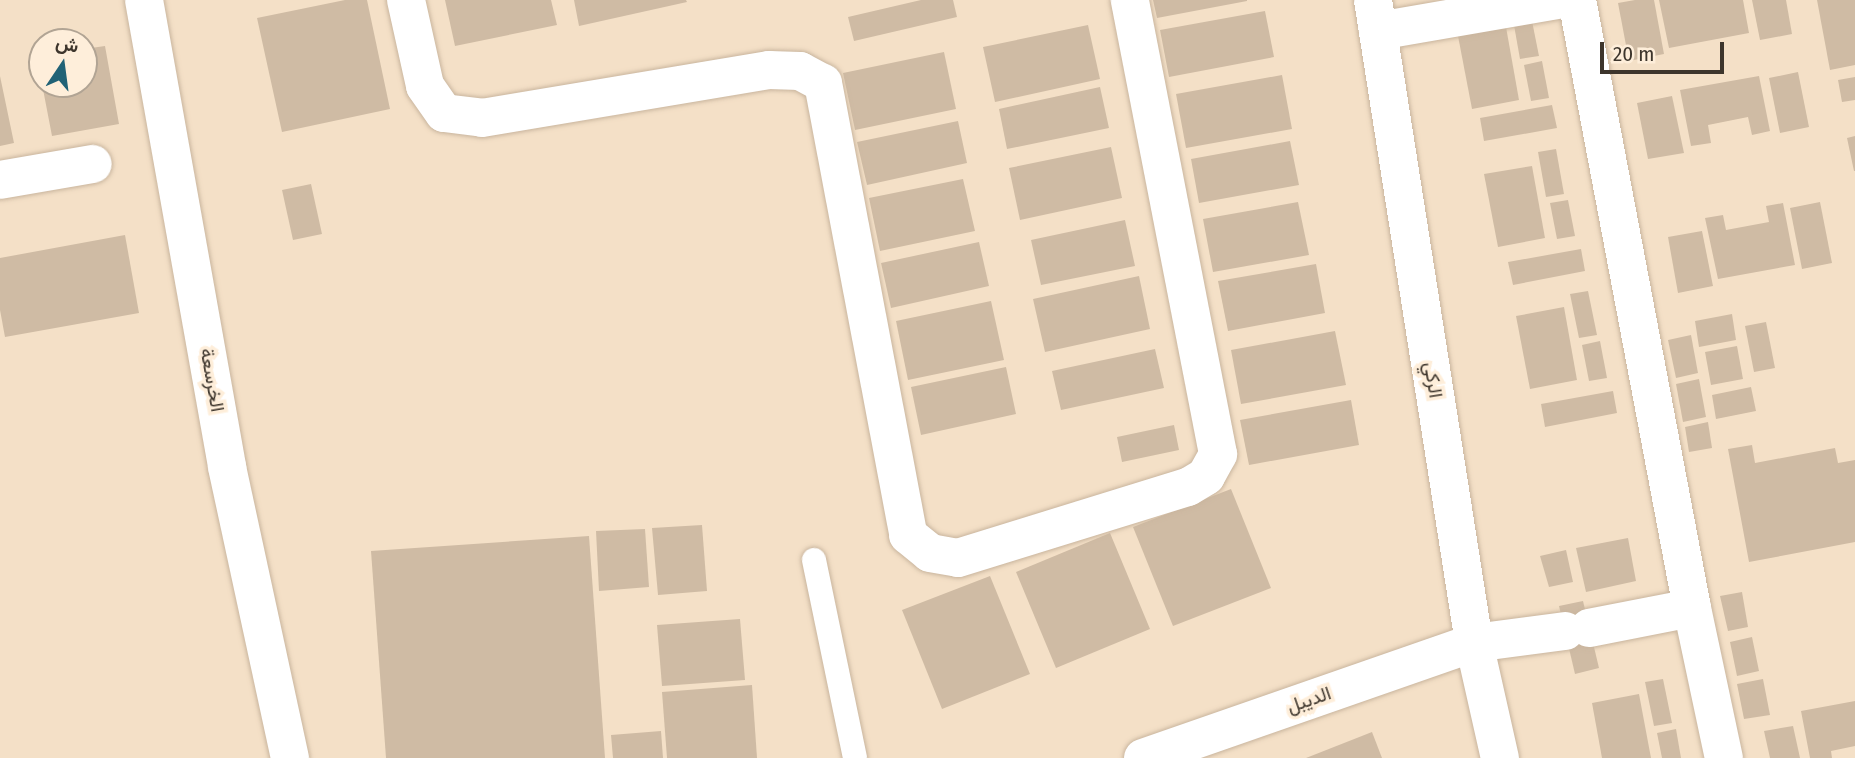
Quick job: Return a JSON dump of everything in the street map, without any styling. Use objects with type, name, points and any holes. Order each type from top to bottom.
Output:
[{"type":"street","name":"الخرسعة","points":[[144,0],[227,467],[290,758]]},
{"type":"street","points":[[406,0],[425,86],[444,113],[482,118],[769,70],[800,71],[823,83],[908,536],[930,552],[958,558],[1188,487],[1206,476],[1218,454],[1130,0]]},
{"type":"street","points":[[1376,15],[1557,0]]},
{"type":"street","points":[[1577,0],[1692,608],[1724,758]]},
{"type":"street","name":"الركي","points":[[1376,15],[1474,643],[1500,758]]},
{"type":"street","points":[[0,180],[93,163]]},
{"type":"street","name":"الديبل","points":[[1143,758],[1474,643],[1577,629],[1692,608]]},
{"type":"lane","points":[[814,560],[855,758]]},
{"type":"building","points":[[345,0],[367,0],[390,109],[282,132],[257,18]]},
{"type":"building","points":[[445,0],[551,0],[557,25],[455,46]]},
{"type":"building","points":[[574,0],[686,0],[687,2],[579,26]]},
{"type":"building","points":[[921,0],[953,0],[957,17],[854,41],[848,17]]},
{"type":"building","points":[[1153,0],[1247,0],[1247,1],[1157,18]]},
{"type":"building","points":[[1654,0],[1664,54],[1629,61],[1618,3]]},
{"type":"building","points":[[1659,0],[1743,0],[1749,33],[1669,48]]},
{"type":"building","points":[[1752,0],[1786,0],[1792,34],[1760,40]]},
{"type":"building","points":[[1817,0],[1855,0],[1855,65],[1830,70]]},
{"type":"building","points":[[1265,11],[1274,57],[1169,77],[1160,30]]},
{"type":"building","points":[[1530,11],[1539,56],[1520,59],[1512,14]]},
{"type":"building","points":[[1088,25],[1100,79],[995,102],[983,47]]},
{"type":"building","points":[[1506,27],[1519,100],[1472,109],[1458,36]]},
{"type":"building","points":[[105,46],[119,124],[52,136],[45,98],[98,98],[98,47]]},
{"type":"building","points":[[944,52],[956,109],[855,130],[843,73]]},
{"type":"building","points":[[1542,61],[1549,98],[1531,101],[1524,65]]},
{"type":"building","points":[[1798,72],[1809,127],[1780,133],[1769,78]]},
{"type":"building","points":[[1282,75],[1292,129],[1186,148],[1176,94]]},
{"type":"building","points":[[0,76],[14,143],[0,146]]},
{"type":"building","points":[[1759,76],[1770,131],[1752,135],[1748,117],[1708,125],[1711,143],[1691,146],[1680,90]]},
{"type":"building","points":[[1855,77],[1855,100],[1842,102],[1838,80]]},
{"type":"building","points":[[1100,87],[1109,128],[1007,149],[999,109]]},
{"type":"building","points":[[1672,96],[1684,153],[1648,159],[1637,103]]},
{"type":"building","points":[[1552,105],[1557,128],[1484,141],[1480,118]]},
{"type":"building","points":[[958,121],[967,163],[867,185],[857,142]]},
{"type":"building","points":[[1855,136],[1855,171],[1854,171],[1847,138]]},
{"type":"building","points":[[1290,141],[1299,185],[1199,203],[1191,159]]},
{"type":"building","points":[[1111,147],[1122,198],[1020,220],[1009,168]]},
{"type":"building","points":[[1556,149],[1564,194],[1546,197],[1538,152]]},
{"type":"building","points":[[1532,166],[1545,238],[1498,247],[1484,174]]},
{"type":"building","points":[[963,179],[975,231],[880,251],[869,198]]},
{"type":"building","points":[[311,184],[322,234],[293,240],[282,190]]},
{"type":"building","points":[[1568,200],[1575,236],[1557,239],[1550,203]]},
{"type":"building","points":[[1298,202],[1309,255],[1213,272],[1203,219]]},
{"type":"building","points":[[1820,202],[1832,263],[1802,269],[1790,208]]},
{"type":"building","points":[[1783,203],[1795,265],[1718,279],[1705,218],[1723,215],[1726,230],[1769,222],[1766,206]]},
{"type":"building","points":[[1125,220],[1135,266],[1041,285],[1031,240]]},
{"type":"building","points":[[1702,231],[1713,286],[1678,293],[1668,237]]},
{"type":"building","points":[[125,235],[139,313],[5,337],[0,310],[0,258]]},
{"type":"building","points":[[979,242],[989,286],[891,308],[881,263]]},
{"type":"building","points":[[1581,249],[1585,271],[1513,285],[1508,262]]},
{"type":"building","points":[[1316,264],[1325,313],[1228,331],[1218,281]]},
{"type":"building","points":[[1139,276],[1150,329],[1045,352],[1033,299]]},
{"type":"building","points":[[1588,291],[1597,335],[1579,338],[1570,294]]},
{"type":"building","points":[[991,301],[1004,360],[908,380],[896,321]]},
{"type":"building","points":[[1564,307],[1577,380],[1530,389],[1516,316]]},
{"type":"building","points":[[1732,314],[1736,340],[1699,347],[1695,321]]},
{"type":"building","points":[[1766,322],[1775,368],[1754,372],[1745,326]]},
{"type":"building","points":[[1335,331],[1346,385],[1241,404],[1231,350]]},
{"type":"building","points":[[1691,335],[1698,373],[1676,378],[1668,340]]},
{"type":"building","points":[[1600,341],[1607,378],[1589,381],[1582,345]]},
{"type":"building","points":[[1737,346],[1743,379],[1711,385],[1705,352]]},
{"type":"building","points":[[1155,349],[1164,388],[1061,410],[1052,371]]},
{"type":"building","points":[[1006,367],[1016,414],[921,435],[911,387]]},
{"type":"building","points":[[1699,379],[1706,417],[1683,422],[1676,384]]},
{"type":"building","points":[[1751,387],[1756,411],[1716,419],[1712,395]]},
{"type":"building","points":[[1613,391],[1617,413],[1545,427],[1541,404]]},
{"type":"building","points":[[1351,400],[1359,445],[1249,465],[1240,420]]},
{"type":"building","points":[[1708,422],[1712,448],[1689,452],[1685,427]]},
{"type":"building","points":[[1174,425],[1179,450],[1122,462],[1117,437]]},
{"type":"building","points":[[1752,445],[1755,463],[1835,448],[1838,463],[1855,460],[1855,542],[1749,562],[1728,449]]},
{"type":"building","points":[[1231,489],[1271,588],[1173,626],[1133,527]]},
{"type":"building","points":[[702,525],[707,591],[658,595],[652,528]]},
{"type":"building","points":[[645,529],[649,587],[599,591],[596,531]]},
{"type":"building","points":[[1110,533],[1150,629],[1056,668],[1016,572]]},
{"type":"building","points":[[589,536],[605,758],[386,758],[371,551]]},
{"type":"building","points":[[1628,538],[1636,581],[1586,592],[1576,548]]},
{"type":"building","points":[[1566,550],[1573,582],[1549,587],[1540,556]]},
{"type":"building","points":[[990,576],[1030,674],[942,709],[902,610]]},
{"type":"building","points":[[1742,592],[1748,627],[1728,631],[1720,596]]},
{"type":"building","points":[[1583,601],[1599,668],[1575,674],[1559,606]]},
{"type":"building","points":[[740,619],[745,680],[662,686],[657,625]]},
{"type":"building","points":[[1752,637],[1759,671],[1737,676],[1730,642]]},
{"type":"building","points":[[1663,679],[1672,723],[1654,726],[1645,682]]},
{"type":"building","points":[[1763,679],[1770,715],[1744,719],[1737,684]]},
{"type":"building","points":[[752,685],[757,758],[667,758],[662,692]]},
{"type":"building","points":[[1639,694],[1651,758],[1602,758],[1592,703]]},
{"type":"building","points":[[1855,701],[1855,746],[1831,751],[1832,758],[1810,758],[1801,711]]},
{"type":"building","points":[[1793,726],[1800,758],[1770,758],[1764,731]]},
{"type":"building","points":[[1676,729],[1681,758],[1662,758],[1657,733]]},
{"type":"building","points":[[661,731],[663,758],[613,758],[611,735]]},
{"type":"building","points":[[1372,732],[1382,758],[1306,758]]}]
